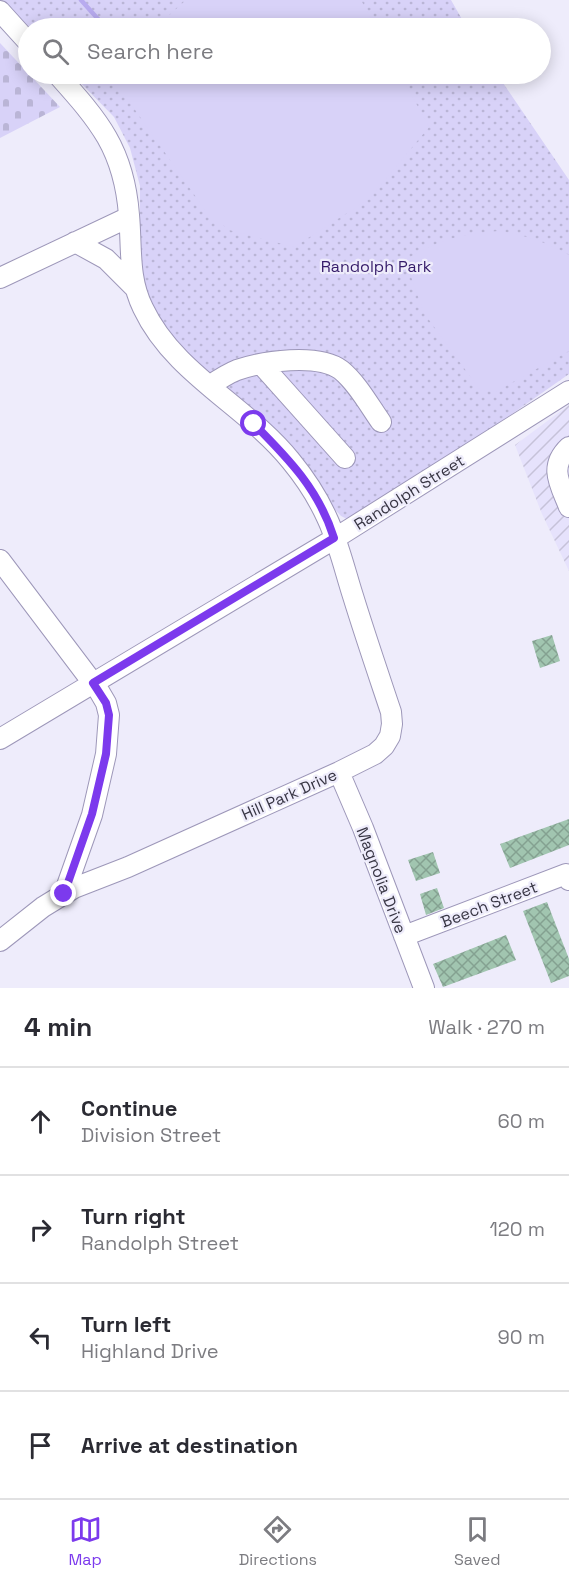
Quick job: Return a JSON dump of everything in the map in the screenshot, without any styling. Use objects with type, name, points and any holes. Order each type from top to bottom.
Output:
[{"type":"street","points":[[0,11],[18,31]]},
{"type":"street","points":[[66,84],[95,117],[111,142],[121,165],[127,188],[131,266],[135,288]]},
{"type":"street","points":[[0,278],[129,217]]},
{"type":"street","points":[[75,242],[106,259],[135,288]]},
{"type":"street","name":"Hill Park Drive","points":[[0,940],[64,894],[339,772],[375,754],[390,736],[391,712],[328,519],[309,485],[290,459],[181,360],[157,332],[143,309],[135,288]]},
{"type":"street","points":[[209,386],[232,372],[261,364],[290,361],[322,362],[334,366],[350,378],[381,422]]},
{"type":"street","points":[[261,364],[345,458]]},
{"type":"street","name":"Randolph Street","points":[[0,739],[334,538],[569,391]]},
{"type":"street","points":[[569,447],[560,457],[557,465],[557,476],[569,507]]},
{"type":"street","points":[[0,560],[93,683],[106,703],[109,715],[106,754],[92,814],[64,894]]},
{"type":"street","name":"Magnolia Drive","points":[[339,772],[363,828],[424,988]]},
{"type":"street","name":"Beech Street","points":[[404,936],[566,874],[569,880]]},
{"type":"shaded area","points":[[569,405],[569,571],[542,514],[515,445]]},
{"type":"green space","points":[[3,0],[451,0],[461,18],[20,18]]},
{"type":"green space","points":[[186,0],[361,0],[371,18],[166,18]]},
{"type":"green space","points":[[0,43],[18,62],[18,84],[38,84],[60,107],[0,138]]},
{"type":"green space","name":"Randolph Park","points":[[82,84],[504,84],[569,180],[569,374],[479,437],[347,519],[341,516],[170,337],[150,305],[140,271],[140,186],[130,148],[114,117]]},
{"type":"green space","points":[[117,84],[405,84],[429,127],[369,199],[294,247],[229,230],[205,210]]},
{"type":"green space","points":[[499,231],[535,240],[569,255],[569,351],[495,392],[480,390],[424,313],[405,260],[428,247],[450,239]]},
{"type":"building","points":[[552,635],[560,661],[540,668],[532,641]]},
{"type":"building","points":[[569,819],[569,845],[510,868],[500,844]]},
{"type":"building","points":[[433,852],[440,873],[416,881],[408,860]]},
{"type":"building","points":[[437,888],[444,908],[426,915],[420,894]]},
{"type":"building","points":[[547,902],[569,959],[569,976],[551,983],[523,911]]},
{"type":"building","points":[[506,935],[516,960],[443,987],[433,964]]},
{"type":"waterway","points":[[81,0],[97,18]]},
{"type":"route","points":[[64,894],[92,814],[106,754],[109,715],[106,703],[93,683],[334,538],[328,519],[309,485],[290,459],[254,424]]}]
